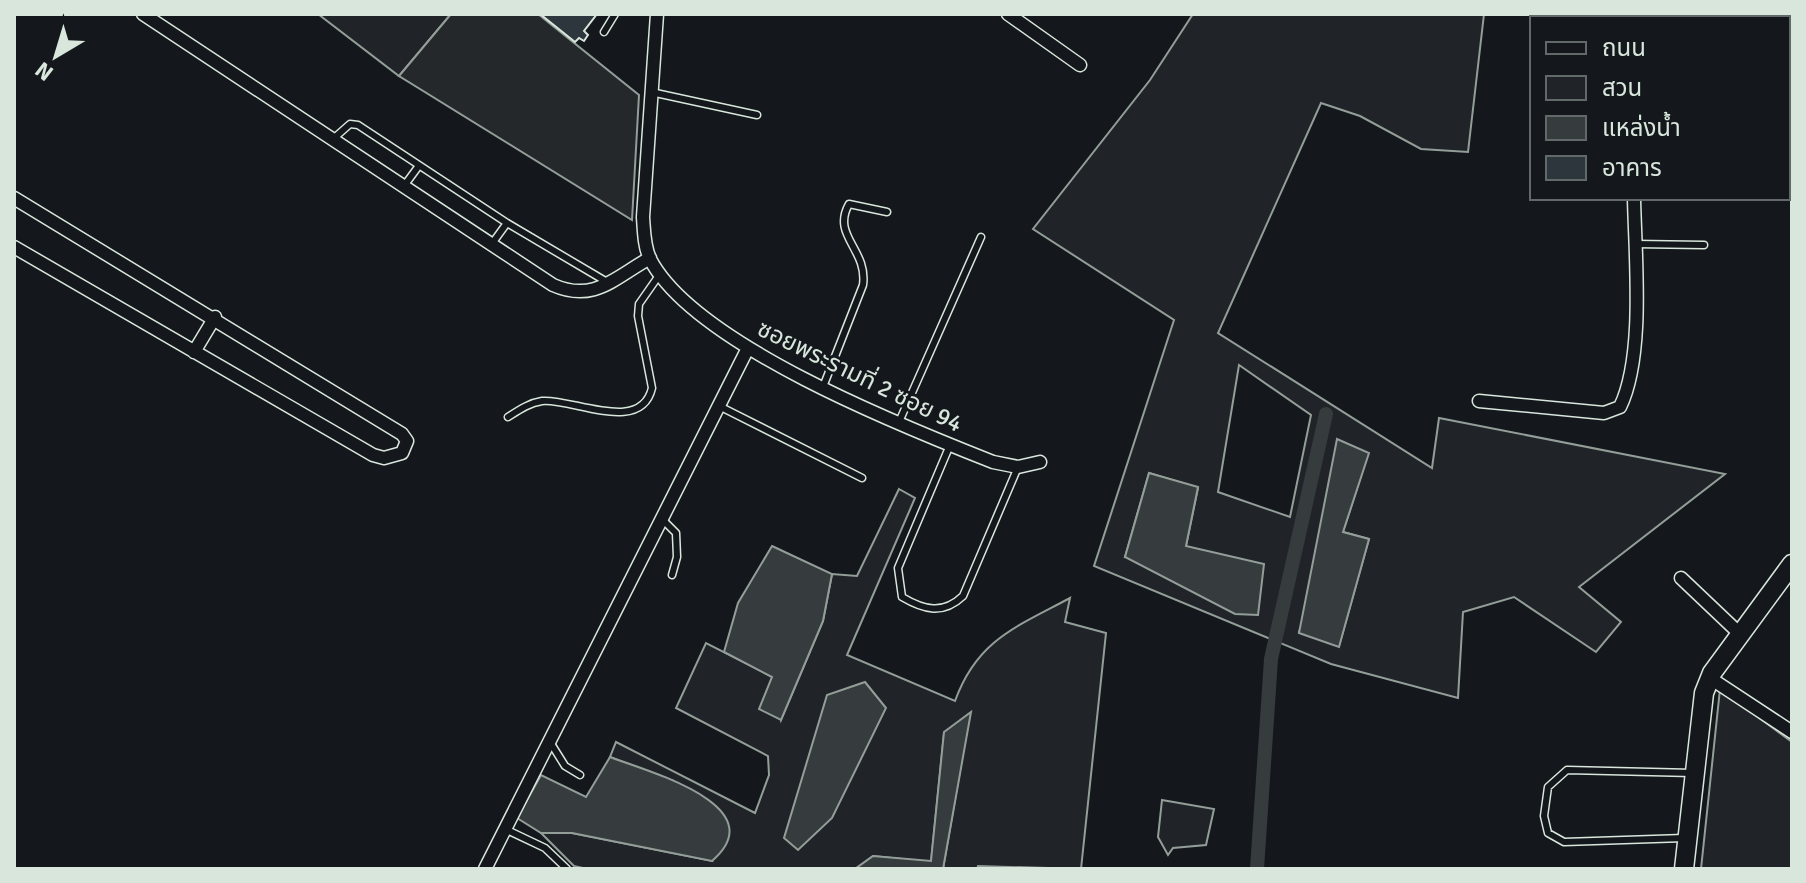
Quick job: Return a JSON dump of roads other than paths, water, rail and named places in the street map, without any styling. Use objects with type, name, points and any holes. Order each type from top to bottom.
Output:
[{"type":"main road","points":[[1684,869],[1704,693],[1710,678],[1740,634],[1792,564]]},
{"type":"street","points":[[143,14],[553,285],[573,294],[587,294],[650,258]]},
{"type":"street","points":[[1008,14],[1080,65]]},
{"type":"street","name":"ซอยพระรามที่ 2 ซอย 94","points":[[655,15],[643,217],[650,258],[660,274],[725,333],[823,387],[993,462],[1018,467],[1040,462]]},
{"type":"street","points":[[14,198],[215,317],[402,434],[407,441],[402,453],[384,458],[373,455],[14,247]]},
{"type":"street","points":[[1479,401],[1604,413],[1620,407],[1631,372],[1636,306],[1634,200]]},
{"type":"street","points":[[194,352],[215,317]]},
{"type":"street","points":[[485,869],[748,348]]},
{"type":"street","points":[[1681,578],[1740,634]]},
{"type":"street","points":[[1710,678],[1792,732]]},
{"type":"lane","points":[[604,32],[615,14]]},
{"type":"lane","points":[[651,92],[757,115]]},
{"type":"lane","points":[[333,139],[341,129],[358,125],[418,167],[607,282]]},
{"type":"lane","points":[[404,186],[418,167]]},
{"type":"lane","points":[[823,387],[863,285],[866,268],[845,232],[843,221],[846,211],[849,204],[887,212]]},
{"type":"lane","points":[[491,245],[507,223]]},
{"type":"lane","points":[[899,422],[981,237]]},
{"type":"lane","points":[[1635,244],[1704,245]]},
{"type":"lane","points":[[508,417],[528,404],[546,401],[623,412],[644,401],[652,388],[638,316],[639,304],[660,274]]},
{"type":"lane","points":[[718,406],[862,478]]},
{"type":"lane","points":[[950,445],[898,568],[902,597],[916,605],[935,610],[951,608],[963,596],[1018,467]]},
{"type":"lane","points":[[662,519],[676,533],[677,557],[672,575]]},
{"type":"lane","points":[[550,742],[565,766],[580,775]]},
{"type":"lane","points":[[1688,838],[1564,842],[1548,833],[1544,816],[1548,787],[1567,770],[1695,773]]},
{"type":"lane","points":[[505,829],[545,848],[567,869]]},
{"type":"water","points":[[1337,439],[1369,453],[1343,532],[1369,539],[1339,647],[1299,633]]},
{"type":"water","points":[[1149,473],[1198,487],[1186,546],[1264,564],[1258,615],[1235,614],[1125,557]]},
{"type":"water","points":[[772,546],[832,574],[823,621],[781,720],[759,709],[772,677],[724,652],[738,603]]},
{"type":"water","points":[[865,682],[886,708],[832,818],[798,850],[784,838],[827,695]]},
{"type":"water","points":[[971,712],[943,869],[855,869],[873,856],[931,861],[944,732]]},
{"type":"water","points":[[610,757],[675,782],[718,808],[728,824],[728,841],[712,861],[572,833],[541,833],[517,818],[541,775],[586,797]]},
{"type":"waterway","points":[[1257,869],[1271,659],[1326,414]]}]
